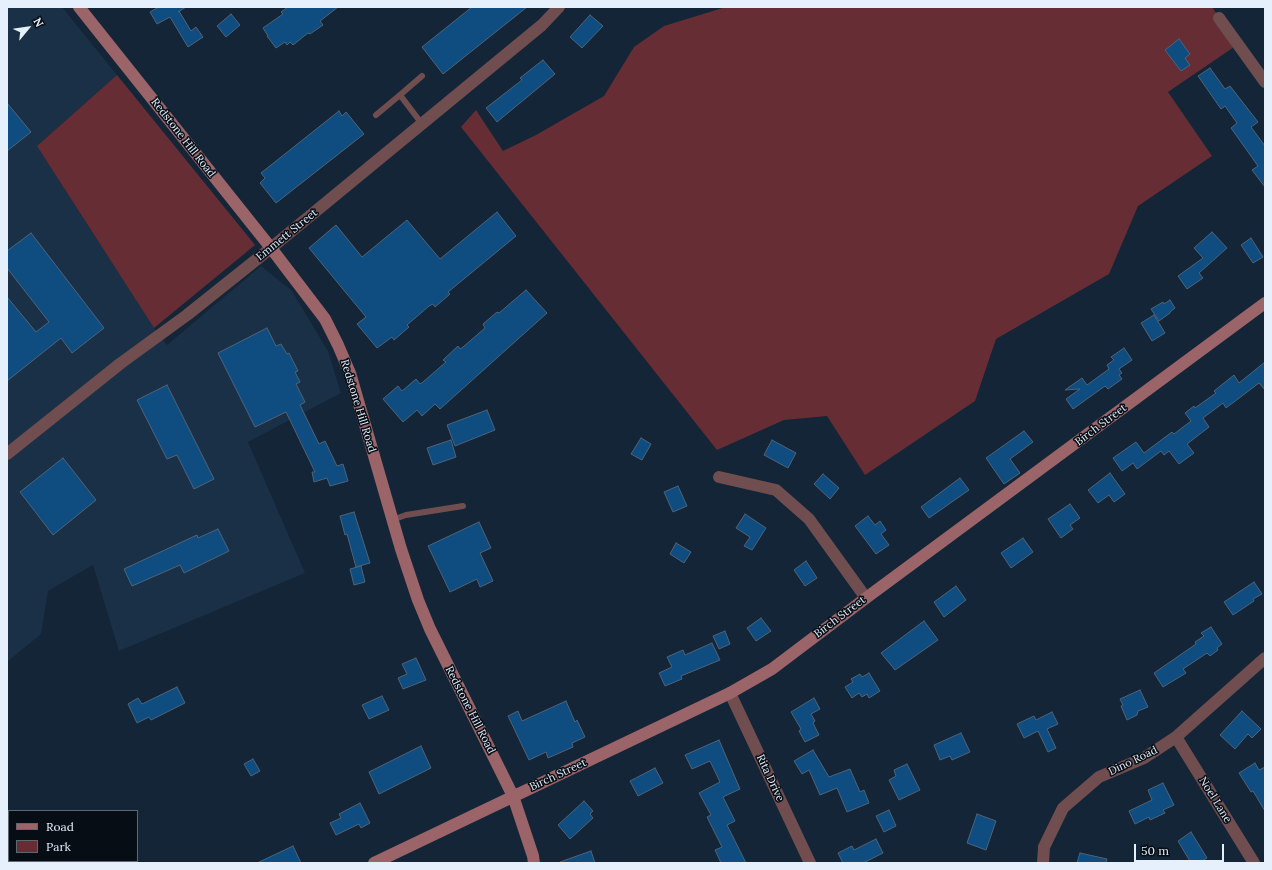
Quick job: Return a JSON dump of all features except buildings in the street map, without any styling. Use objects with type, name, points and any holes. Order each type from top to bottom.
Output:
[{"type":"main road","name":"Redstone Hill Road","points":[[79,7],[271,248],[325,319],[338,344],[350,373],[392,520],[416,593],[430,629],[513,796],[534,863]]},
{"type":"main road","name":"Birch Street","points":[[374,863],[730,693],[772,669],[1265,303]]},
{"type":"street","name":"Emmett Street","points":[[7,454],[121,363],[187,315],[271,248],[542,25],[559,7]]},
{"type":"street","points":[[1219,18],[1265,82]]},
{"type":"street","points":[[719,476],[776,490],[809,519],[866,598]]},
{"type":"street","name":"Dino Road","points":[[1043,863],[1044,847],[1063,808],[1099,777],[1144,758],[1176,737],[1265,658]]},
{"type":"street","name":"Rita Drive","points":[[730,693],[810,863]]},
{"type":"street","name":"Noel Lane","points":[[1176,737],[1254,863]]},
{"type":"lane","points":[[376,115],[422,76]]},
{"type":"lane","points":[[400,95],[422,124]]},
{"type":"lane","points":[[392,520],[406,515],[463,506]]},
{"type":"shaded area","points":[[7,7],[62,7],[117,75],[37,146],[154,328],[167,345],[261,266],[292,291],[328,351],[341,393],[248,442],[305,573],[119,651],[93,565],[48,591],[41,634],[7,662]]},
{"type":"green space","points":[[726,7],[1212,7],[1237,45],[1168,92],[1212,156],[1138,206],[1109,274],[996,339],[975,401],[865,475],[827,416],[784,420],[717,450],[461,127],[476,110],[503,151],[536,135],[604,96],[634,47],[664,26]]},
{"type":"green space","points":[[117,75],[255,245],[154,328],[37,146]]}]
